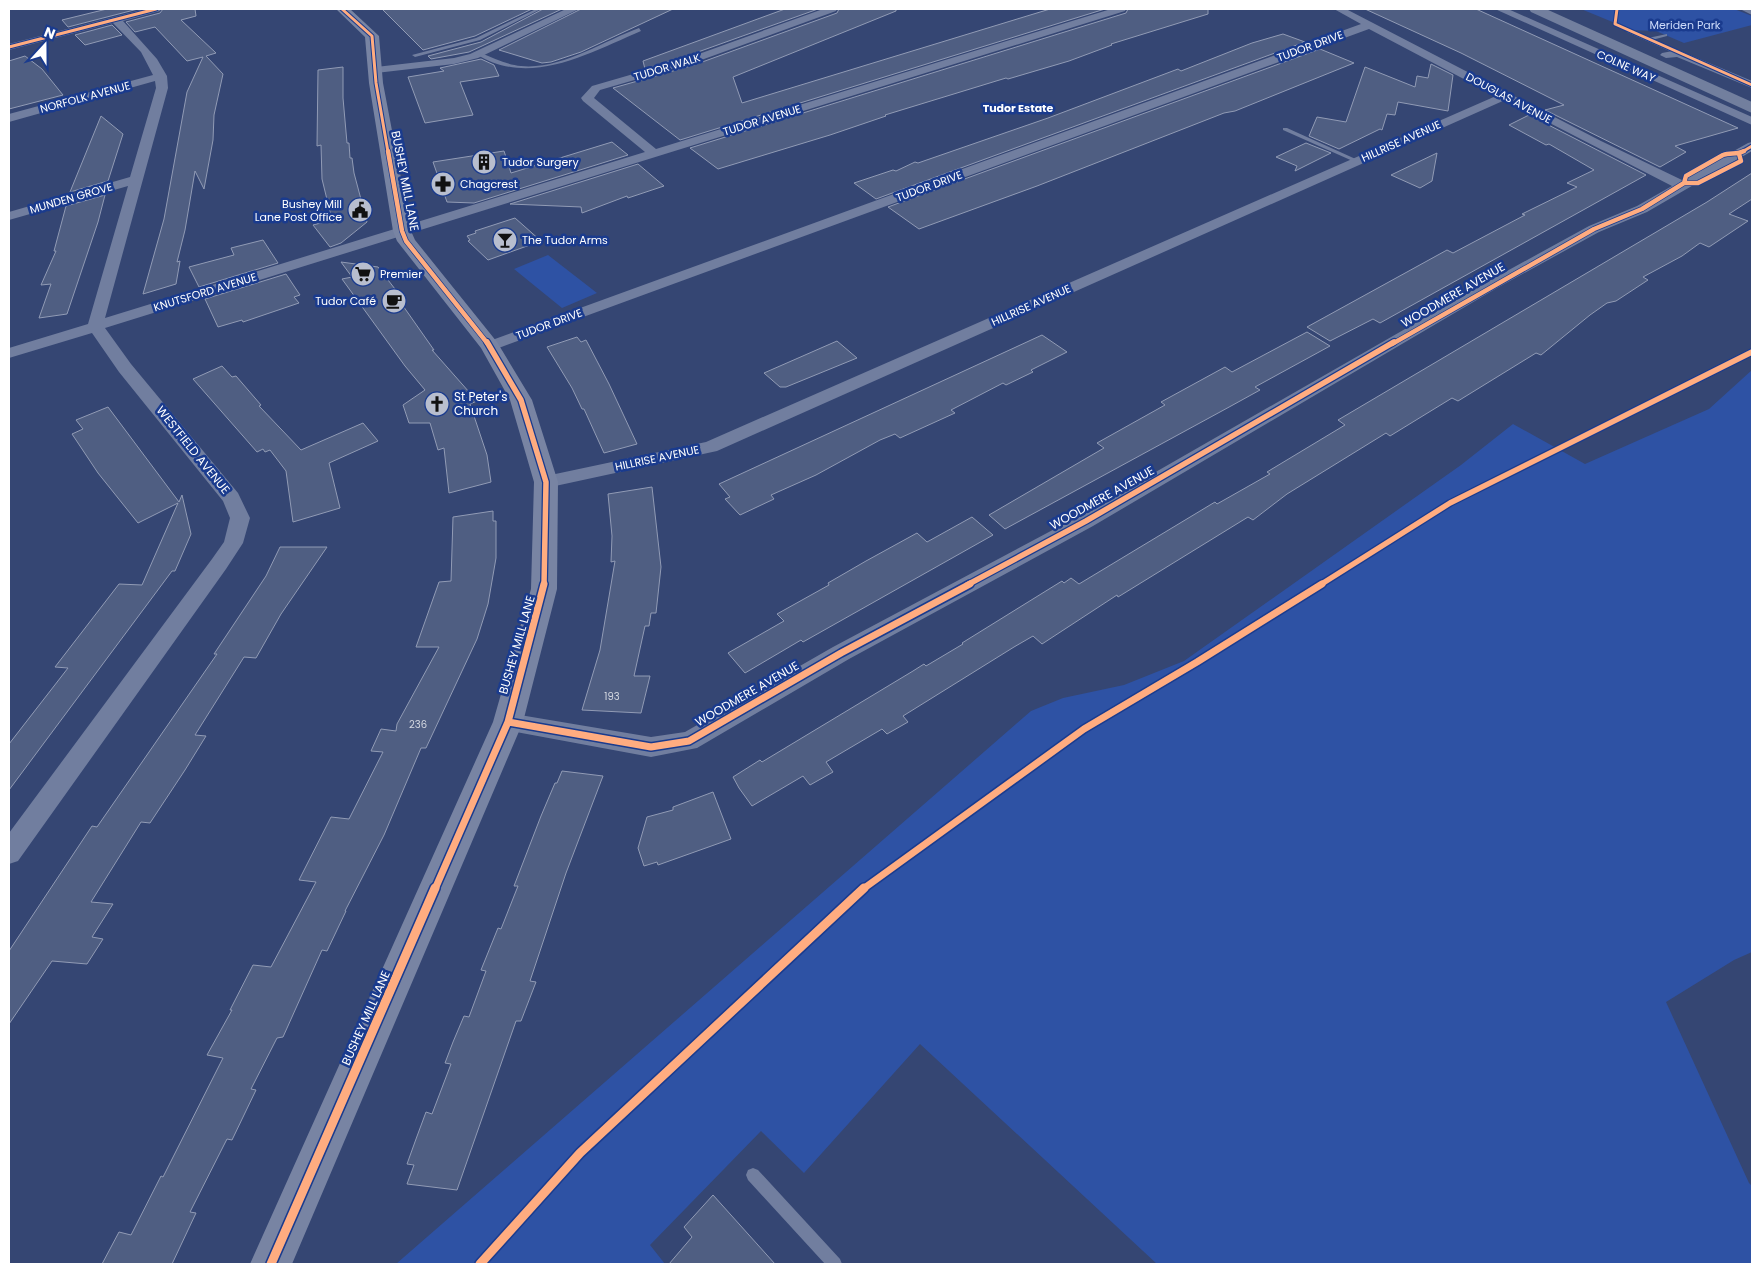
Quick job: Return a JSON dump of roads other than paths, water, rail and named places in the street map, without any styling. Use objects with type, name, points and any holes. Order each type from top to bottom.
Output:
[{"type":"highway","name":"COLNE WAY","points":[[1536,9],[1752,108]]},
{"type":"highway","points":[[1561,9],[1672,54],[1752,95]]},
{"type":"street","points":[[9,47],[156,9]]},
{"type":"street","name":"BUSHEY MILL LANE","points":[[271,1264],[508,722],[544,589],[546,482],[521,400],[490,346],[408,246],[402,231],[376,83],[372,36],[342,9]]},
{"type":"street","points":[[376,70],[454,61],[479,54],[574,9]]},
{"type":"street","name":"TUDOR WALK","points":[[655,154],[587,98],[596,88],[689,62],[832,9]]},
{"type":"street","name":"TUDOR AVENUE","points":[[402,231],[1122,9]]},
{"type":"street","name":"DOUGLAS AVENUE","points":[[1339,9],[1505,96],[1683,184]]},
{"type":"street","name":"COLNE WAY","points":[[1500,9],[1752,121]]},
{"type":"street","points":[[1745,9],[1752,12]]},
{"type":"street","points":[[95,326],[134,180],[162,88],[161,76],[156,64],[114,19]]},
{"type":"street","name":"TUDOR DRIVE","points":[[490,346],[1369,24]]},
{"type":"street","points":[[1672,54],[1752,85]]},
{"type":"street","name":"NORFOLK AVENUE","points":[[9,118],[161,76]]},
{"type":"street","name":"HILLRISE AVENUE","points":[[546,482],[711,447],[1505,96]]},
{"type":"street","name":"WOODMERE AVENUE","points":[[508,722],[651,747],[689,741],[841,653],[1086,521],[1484,290],[1594,229],[1642,209],[1752,146]]},
{"type":"street","name":"MUNDEN GROVE","points":[[9,216],[134,180]]},
{"type":"street","name":"KNUTSFORD AVENUE","points":[[9,353],[402,231]]},
{"type":"street","name":"WESTFIELD AVENUE","points":[[9,853],[219,564],[233,543],[240,518],[231,498],[125,368],[95,326]]},
{"type":"lane","points":[[415,54],[478,39],[539,9]]},
{"type":"lane","points":[[479,54],[515,66],[536,67],[557,63],[639,30]]},
{"type":"lane","points":[[1629,31],[1648,39],[1672,54]]},
{"type":"lane","points":[[1648,39],[1665,35]]},
{"type":"lane","points":[[478,39],[498,46]]},
{"type":"lane","points":[[1286,129],[1357,160]]},
{"type":"lane","points":[[753,1175],[835,1264]]},
{"type":"place","name":"Tudor Surgery","points":[[484,162]]},
{"type":"place","name":"Chagcrest","points":[[443,184]]},
{"type":"place","name":"Bushey Mill Lane Post Office","points":[[360,210]]},
{"type":"place","name":"The Tudor Arms","points":[[505,240]]},
{"type":"place","name":"Premier","points":[[363,274]]},
{"type":"place","name":"Tudor Café","points":[[394,301]]},
{"type":"place","name":"St Peter's Church","points":[[437,404]]},
{"type":"district","name":"Tudor Estate","points":[[1018,108]]},
{"type":"park label","name":"Meriden Park","points":[[1685,25]]}]
